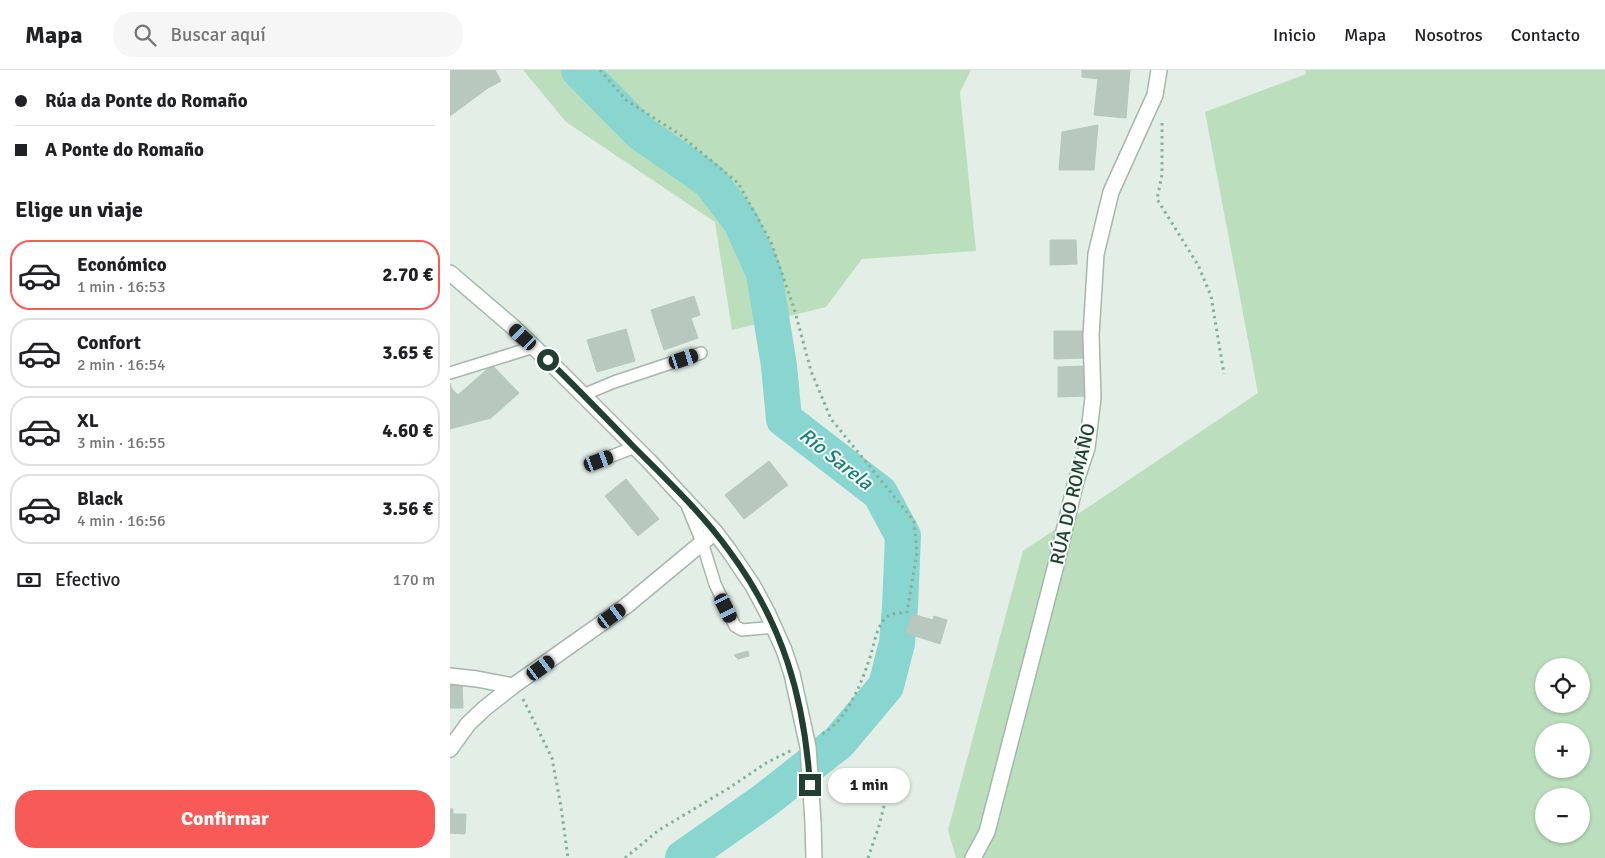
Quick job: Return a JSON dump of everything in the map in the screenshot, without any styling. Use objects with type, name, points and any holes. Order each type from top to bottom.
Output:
[{"type":"street","name":"RÚA DO ROMAÑO","points":[[972,858],[987,832],[1058,561],[1076,481],[1087,448],[1093,398],[1091,335],[1096,254],[1110,192],[1154,95],[1158,70]]},
{"type":"street","points":[[450,273],[534,347],[635,447],[715,532],[753,586],[775,627],[792,674],[808,747],[814,858]]},
{"type":"street","points":[[450,749],[468,724],[484,708],[626,606],[715,532]]},
{"type":"street","points":[[450,676],[513,686]]},
{"type":"lane","points":[[450,373],[534,347]]},
{"type":"lane","points":[[583,395],[614,382],[702,354]]},
{"type":"lane","points":[[599,461],[635,447]]},
{"type":"lane","points":[[682,496],[695,522],[715,584],[735,626],[742,630],[775,627]]},
{"type":"path","points":[[600,70],[626,100],[679,134],[738,183],[771,242],[794,308],[811,371],[831,418],[914,520],[917,552],[906,612],[889,614],[880,624],[868,665],[846,712],[830,730],[822,734]]},
{"type":"path","points":[[1152,99],[1160,113],[1163,130],[1162,175],[1157,199],[1198,265],[1211,296],[1224,374]]},
{"type":"path","points":[[513,686],[524,700],[552,758],[568,858]]},
{"type":"path","points":[[625,858],[659,830],[729,788],[766,763],[798,746]]},
{"type":"path","points":[[868,858],[886,799]]},
{"type":"green space","points":[[523,70],[971,70],[960,92],[976,251],[862,259],[826,307],[732,330],[715,222],[566,122]]},
{"type":"green space","points":[[1305,70],[1605,70],[1605,858],[956,858],[948,830],[1023,551],[1258,393],[1205,112],[1306,74]]},
{"type":"building","points":[[450,70],[495,70],[501,81],[488,88],[450,116]]},
{"type":"building","points":[[1082,70],[1130,70],[1126,118],[1094,115],[1098,79],[1082,77]]},
{"type":"building","points":[[1098,125],[1094,170],[1059,170],[1062,132]]},
{"type":"building","points":[[1050,240],[1076,240],[1077,264],[1050,265]]},
{"type":"building","points":[[694,296],[700,315],[657,329],[651,310]]},
{"type":"building","points":[[691,318],[698,338],[664,350],[657,329]]},
{"type":"building","points":[[626,329],[635,361],[597,372],[587,340]]},
{"type":"building","points":[[1054,331],[1085,331],[1085,358],[1054,359]]},
{"type":"building","points":[[492,365],[519,393],[491,418],[450,429],[450,383],[452,389],[458,395]]},
{"type":"building","points":[[1086,366],[1086,396],[1058,397],[1058,367]]},
{"type":"building","points":[[769,461],[788,485],[744,519],[725,495]]},
{"type":"building","points":[[626,479],[659,519],[638,536],[605,496]]},
{"type":"building","points":[[912,614],[933,620],[934,616],[947,620],[940,644],[906,633]]},
{"type":"building","points":[[748,651],[749,656],[738,659],[734,655]]},
{"type":"building","points":[[462,682],[463,708],[450,708],[450,683]]},
{"type":"building","points":[[450,809],[453,809],[453,814],[466,814],[465,834],[450,833]]},
{"type":"waterway","name":"Río Sarela","points":[[579,70],[641,133],[710,181],[741,222],[764,273],[779,366],[784,419],[880,493],[903,536],[897,643],[886,686],[839,742],[764,801],[683,858]]},
{"type":"route","points":[[548,360],[649,461],[715,532],[753,586],[775,627],[792,674],[808,747],[810,785]]}]
